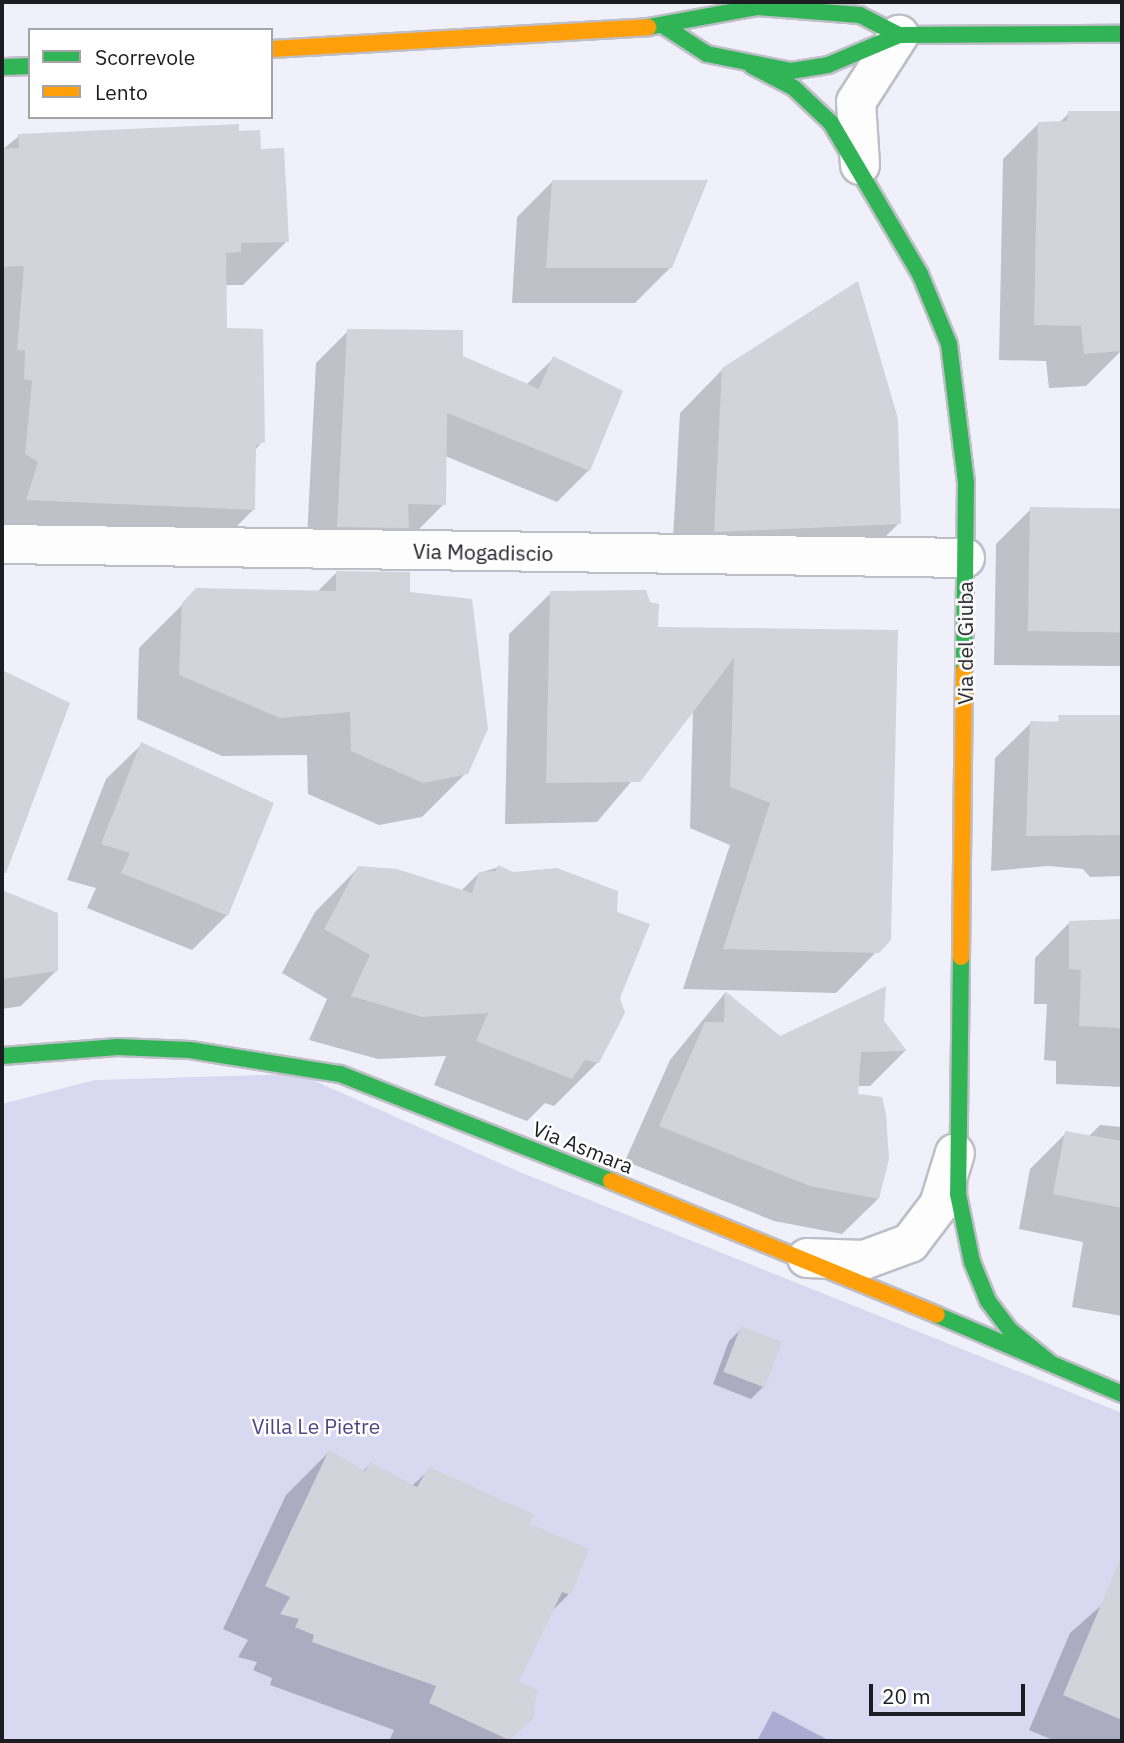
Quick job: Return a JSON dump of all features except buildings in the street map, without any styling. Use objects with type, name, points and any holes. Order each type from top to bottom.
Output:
[{"type":"street","points":[[273,49],[663,14],[787,7],[871,18],[900,35]]},
{"type":"street","points":[[663,14],[707,54],[752,66],[811,69],[900,35],[1122,34]]},
{"type":"street","name":"Via del Giuba","points":[[860,165],[856,102],[900,35]]},
{"type":"street","points":[[2,68],[28,66]]},
{"type":"street","name":"Via del Giuba","points":[[752,66],[813,104],[860,165],[920,274],[949,344],[962,429],[965,558],[958,1194],[980,1282],[998,1317],[1049,1362]]},
{"type":"street","name":"Via Mogadiscio","points":[[2,544],[965,558]]},
{"type":"street","name":"Via Asmara","points":[[2,1056],[118,1047],[190,1050],[340,1074],[805,1258],[1122,1394]]},
{"type":"street","name":"Via del Giuba","points":[[805,1258],[864,1260],[910,1243],[939,1205],[958,1144]]},
{"type":"green space","name":"Villa Le Pietre","points":[[299,1074],[522,1173],[1122,1413],[1122,1741],[2,1741],[2,1104],[95,1080]]},
{"type":"shaded area","points":[[773,1711],[830,1741],[757,1741]]},
{"type":"traffic: fast","points":[[648,27],[758,7],[860,15],[899,35]]},
{"type":"traffic: fast","points":[[664,26],[707,54],[791,71],[828,65],[899,35],[1122,34]]},
{"type":"traffic: fast","points":[[2,67],[28,66]]},
{"type":"traffic: fast","points":[[752,66],[794,88],[831,123],[920,274],[949,344],[966,483],[964,671]]},
{"type":"traffic: fast","points":[[961,957],[958,1194],[972,1262],[988,1301],[1011,1331],[1049,1362]]},
{"type":"traffic: fast","points":[[2,1056],[118,1047],[190,1050],[340,1074],[611,1181]]},
{"type":"traffic: fast","points":[[937,1315],[1122,1394]]},
{"type":"traffic: slow","points":[[273,49],[648,27]]},
{"type":"traffic: slow","points":[[961,957],[964,671]]},
{"type":"traffic: slow","points":[[611,1181],[937,1315]]}]
